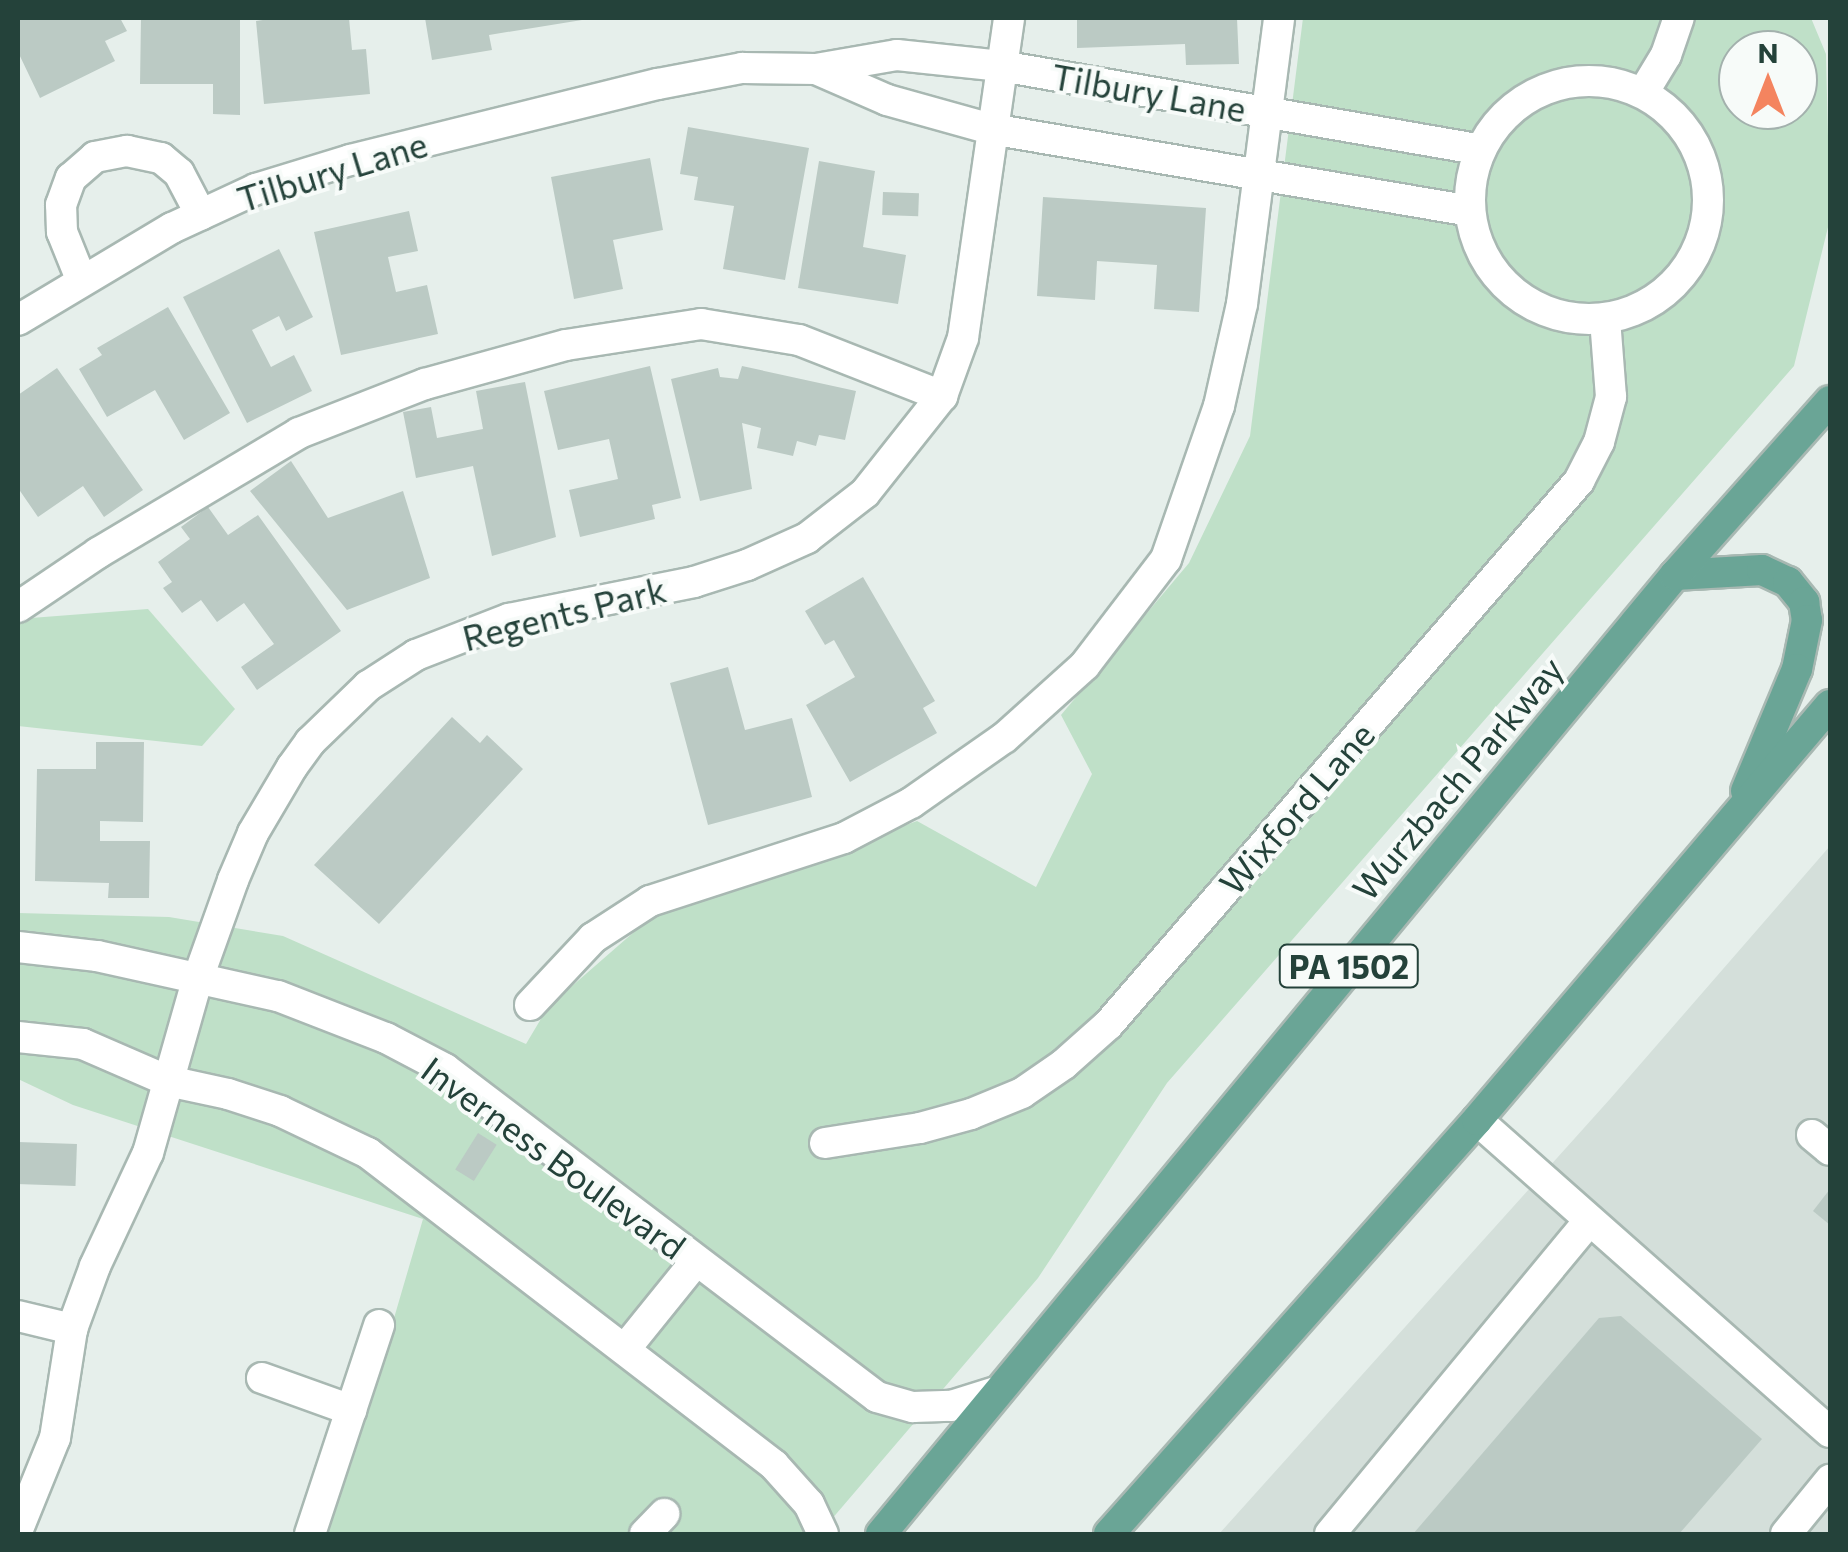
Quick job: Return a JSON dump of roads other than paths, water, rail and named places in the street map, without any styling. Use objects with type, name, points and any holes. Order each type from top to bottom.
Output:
[{"type":"main road","name":"Wurzbach Parkway","points":[[881,1534],[1675,575],[1829,399]]},
{"type":"main road","points":[[1675,575],[1762,570],[1788,582],[1804,602],[1807,620],[1798,668],[1734,819]]},
{"type":"main road","points":[[1109,1534],[1477,1120],[1830,706]]},
{"type":"street","name":"Regents Park","points":[[18,1529],[54,1438],[72,1329],[94,1266],[148,1153],[198,978],[253,833],[310,742],[368,686],[416,655],[509,619],[694,582],[747,565],[807,538],[865,493],[942,396],[963,338],[1009,18]]},
{"type":"street","points":[[530,1005],[593,938],[650,902],[844,838],[911,804],[1004,738],[1085,665],[1166,560],[1219,406],[1242,304],[1279,18]]},
{"type":"street","points":[[1643,92],[1666,55],[1679,18]]},
{"type":"street","name":"Tilbury Lane","points":[[18,320],[82,278],[256,190],[350,160],[658,84],[742,68],[816,68],[897,55],[1002,66],[1480,150]]},
{"type":"street","name":"Tilbury Lane","points":[[816,68],[887,100],[991,129],[1469,211]]},
{"type":"street","points":[[1568,82],[1606,82],[1643,92],[1674,115],[1696,146],[1708,182],[1708,220],[1696,256],[1673,286],[1642,308],[1606,319],[1566,318],[1530,305],[1500,281],[1479,248],[1469,211],[1470,180],[1480,150],[1501,118],[1532,95],[1550,88],[1568,82]]},
{"type":"street","name":"Tilbury Lane","points":[[82,278],[62,232],[62,205],[71,178],[94,156],[127,151],[161,158],[179,173],[201,215]]},
{"type":"street","name":"Wixford Lane","points":[[825,1143],[920,1128],[988,1107],[1022,1092],[1064,1064],[1108,1024],[1579,481],[1599,442],[1611,397],[1606,319]]},
{"type":"street","points":[[18,607],[98,553],[299,434],[425,384],[566,345],[702,324],[799,340],[942,396]]},
{"type":"street","name":"Inverness Boulevard","points":[[18,947],[98,956],[278,996],[338,1017],[445,1069],[877,1397],[913,1407],[951,1406],[999,1391]]},
{"type":"street","points":[[18,1037],[83,1044],[168,1082],[228,1094],[280,1111],[368,1153],[774,1465],[808,1504],[823,1534]]},
{"type":"street","points":[[1477,1120],[1830,1432]]},
{"type":"street","points":[[1330,1534],[1590,1221]]},
{"type":"street","points":[[626,1349],[696,1261]]},
{"type":"street","points":[[18,1316],[72,1329]]},
{"type":"street","points":[[310,1534],[378,1325]]},
{"type":"street","points":[[262,1378],[351,1410]]},
{"type":"street","points":[[1786,1534],[1830,1480]]}]
